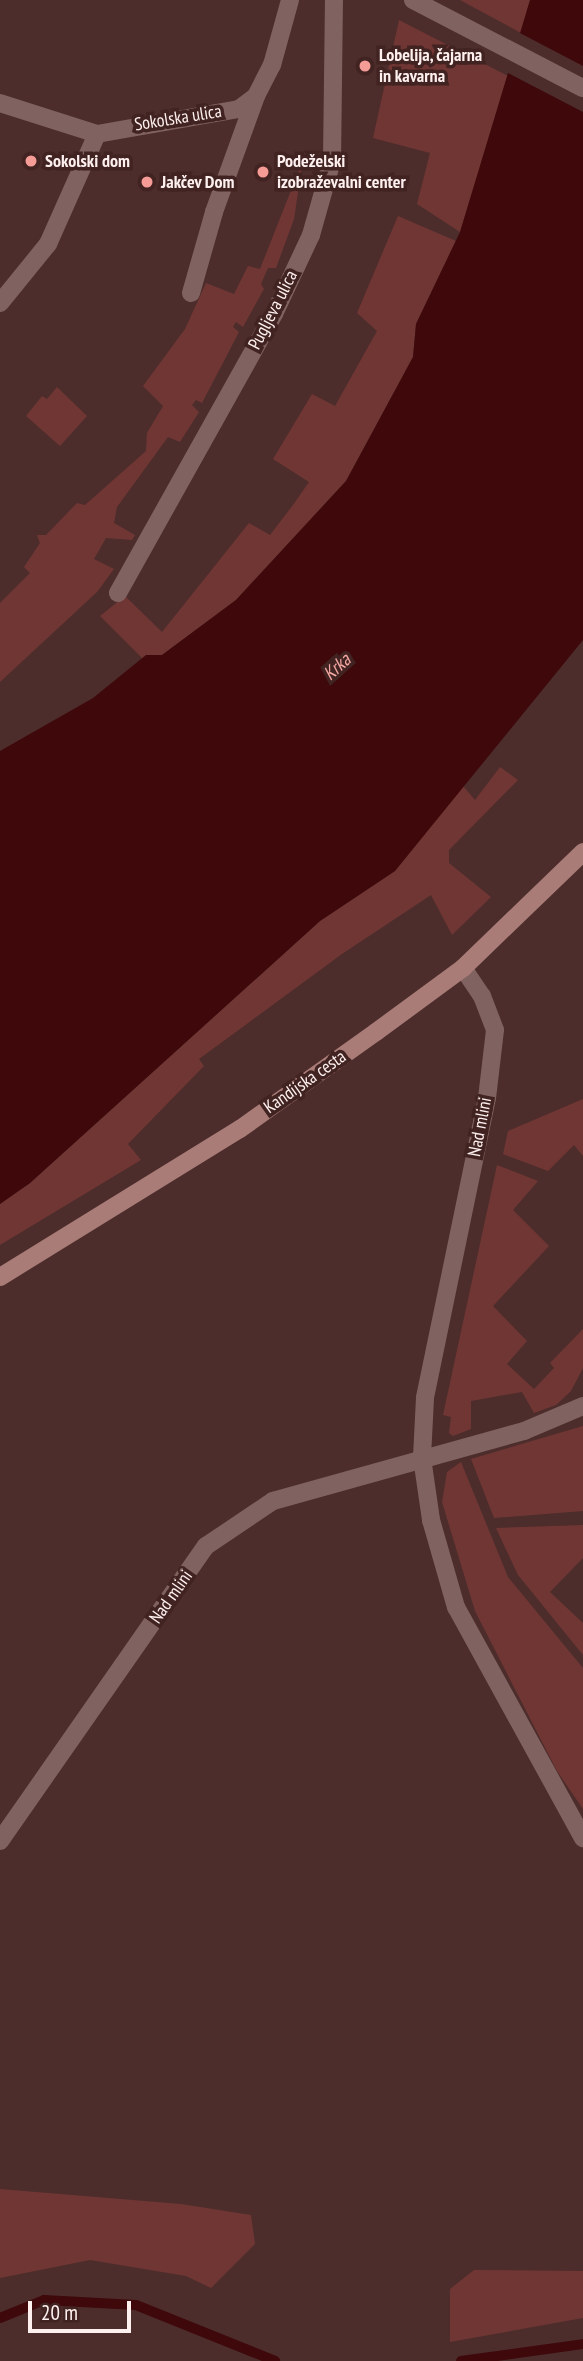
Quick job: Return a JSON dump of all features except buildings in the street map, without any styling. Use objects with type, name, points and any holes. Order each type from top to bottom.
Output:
[{"type":"main road","name":"Kandijska cesta","points":[[0,1277],[240,1129],[463,968],[583,852]]},
{"type":"street","points":[[191,293],[214,212],[256,96],[272,65],[290,0]]},
{"type":"street","name":"Pugljeva ulica","points":[[118,593],[274,314],[311,234],[332,162],[334,0]]},
{"type":"street","points":[[421,4],[583,88]]},
{"type":"street","name":"Sokolska ulica","points":[[0,103],[97,134],[239,109],[256,96]]},
{"type":"street","points":[[0,303],[48,244],[97,134]]},
{"type":"street","name":"Nad mlini","points":[[463,968],[482,996],[495,1030],[486,1098],[425,1398],[422,1458],[431,1520],[456,1607],[583,1838]]},
{"type":"street","name":"Nad mlini","points":[[0,1841],[206,1546],[273,1501],[524,1431],[583,1406]]},
{"type":"shaded area","points":[[460,0],[530,0],[521,33]]},
{"type":"shaded area","points":[[399,20],[508,76],[460,232],[417,204],[430,153],[373,138]]},
{"type":"shaded area","points":[[303,160],[294,219],[276,268],[268,268],[261,284],[264,289],[243,327],[236,322],[233,327],[239,332],[202,403],[196,400],[192,405],[199,412],[180,442],[168,437],[117,507],[114,523],[135,535],[132,540],[106,538],[94,559],[114,569],[97,592],[0,682],[0,603],[30,573],[24,567],[40,543],[37,535],[46,535],[77,503],[85,505],[146,451],[147,433],[163,406],[143,386],[185,329],[206,283],[234,294],[248,266],[260,269]]},
{"type":"shaded area","points":[[398,216],[456,241],[416,324],[413,357],[346,481],[236,600],[162,655],[142,658],[100,616],[125,596],[162,632],[249,523],[270,535],[293,505],[309,482],[273,459],[312,394],[335,406],[377,331],[357,313]]},
{"type":"shaded area","points":[[57,387],[87,416],[60,446],[26,416],[42,396],[47,399]]},
{"type":"shaded area","points":[[500,767],[518,780],[449,850],[449,863],[491,897],[452,935],[431,895],[342,954],[199,1059],[204,1066],[128,1144],[141,1160],[0,1245],[0,1204],[30,1183],[320,921],[395,871],[463,786],[475,800]]},
{"type":"shaded area","points":[[583,1099],[583,1156],[574,1145],[548,1171],[503,1154],[508,1131]]},
{"type":"shaded area","points":[[497,1165],[538,1181],[513,1210],[549,1246],[493,1306],[527,1341],[507,1364],[534,1389],[554,1368],[550,1363],[583,1329],[583,1368],[571,1391],[556,1405],[534,1413],[522,1392],[471,1401],[471,1429],[453,1436],[449,1433],[451,1417],[443,1415]]},
{"type":"shaded area","points":[[583,1426],[583,1511],[494,1518],[471,1459]]},
{"type":"shaded area","points":[[461,1462],[508,1577],[583,1668],[583,1809],[557,1771],[475,1611],[442,1502],[447,1472]]},
{"type":"shaded area","points":[[583,1525],[583,1558],[550,1592],[583,1623],[583,1655],[518,1575],[496,1528]]},
{"type":"shaded area","points":[[0,2189],[181,2204],[251,2215],[255,2244],[211,2288],[186,2276],[90,2260],[0,2278]]},
{"type":"shaded area","points":[[474,2270],[583,2271],[583,2318],[450,2342],[450,2289]]},
{"type":"water","name":"Krka","points":[[530,0],[583,0],[583,640],[395,871],[320,921],[30,1183],[0,1204],[0,751],[93,698],[146,655],[162,655],[236,600],[346,481],[413,357],[416,324],[460,232]]},
{"type":"pier","points":[[518,32],[583,66],[583,112],[506,72]]},
{"type":"waterway","points":[[0,2318],[44,2300],[136,2305],[275,2361]]},
{"type":"waterway","points":[[461,2361],[583,2344]]},
{"type":"place","name":"Lobelija, čajarna in kavarna","points":[[365,66]]},
{"type":"place","name":"Sokolski dom","points":[[31,161]]},
{"type":"place","name":"Podeželski izobraževalni center","points":[[263,172]]},
{"type":"place","name":"Jakčev Dom","points":[[147,182]]}]
